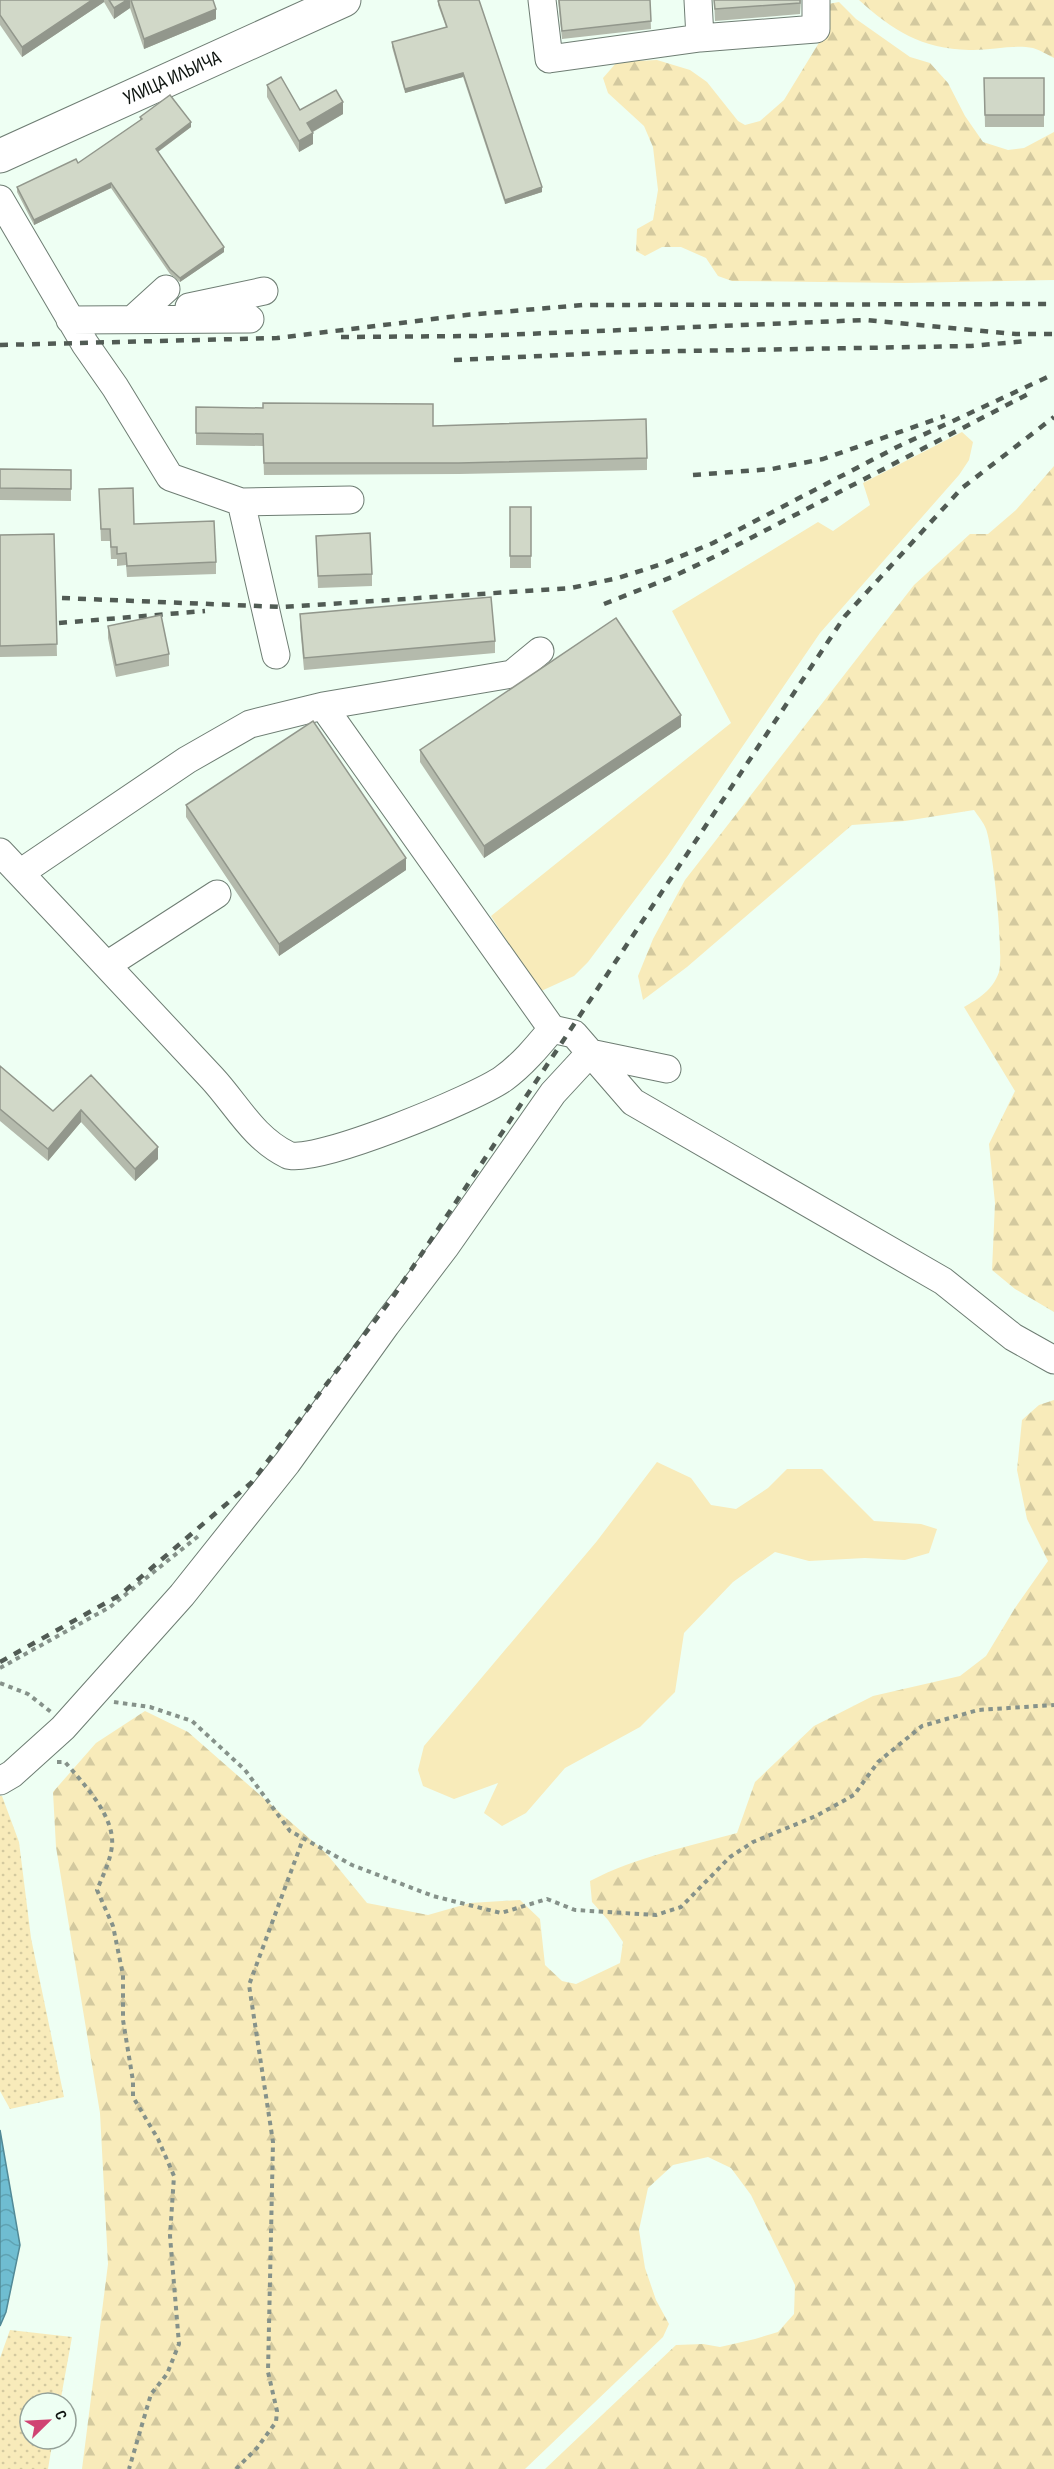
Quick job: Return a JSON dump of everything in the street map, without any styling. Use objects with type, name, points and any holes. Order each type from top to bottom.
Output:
[{"type":"main road","name":"УЛИЦА ИЛЬИЧА","points":[[0,156],[344,0]]},
{"type":"street","points":[[542,0],[549,59],[700,38],[816,29],[816,0]]},
{"type":"street","points":[[698,0],[700,38]]},
{"type":"street","points":[[0,199],[61,287],[70,320],[170,477],[241,502],[350,500]]},
{"type":"street","points":[[133,320],[166,289]]},
{"type":"street","points":[[133,320],[264,291]]},
{"type":"street","points":[[70,320],[250,318]]},
{"type":"street","points":[[241,502],[276,655]]},
{"type":"street","points":[[20,873],[187,760],[250,724],[323,706],[512,674],[540,651]]},
{"type":"street","points":[[323,706],[552,1029],[574,1034],[633,1102],[770,1167],[943,1281],[1012,1337],[1054,1360]]},
{"type":"street","points":[[0,852],[215,1082],[260,1137],[290,1156],[321,1153],[413,1122],[503,1079],[536,1048],[552,1029]]},
{"type":"street","points":[[107,966],[217,894]]},
{"type":"street","points":[[590,1053],[668,1069]]},
{"type":"street","points":[[0,1781],[63,1728],[183,1595],[287,1462],[446,1246],[553,1093],[590,1053]]},
{"type":"path","points":[[0,1668],[110,1607],[202,1533]]},
{"type":"path","points":[[0,1683],[28,1694],[52,1713],[85,1704],[150,1707],[192,1721],[245,1770],[290,1831],[352,1865],[433,1896],[501,1912],[547,1899],[575,1910],[656,1915],[681,1907],[730,1857],[753,1842],[816,1816],[854,1795],[878,1762],[922,1726],[978,1710],[1054,1705]]},
{"type":"path","points":[[22,1764],[65,1762],[84,1783],[103,1810],[112,1844],[106,1872],[97,1890],[113,1926],[123,1975],[123,2020],[133,2097],[158,2139],[174,2176],[170,2236],[179,2344],[166,2374],[151,2394],[129,2469]]},
{"type":"path","points":[[236,2469],[257,2448],[276,2422],[277,2411],[268,2372],[273,2142],[249,1984],[303,1839]]},
{"type":"green space","points":[[859,0],[1054,0],[1054,58],[1036,49],[1025,47],[969,50],[952,49],[922,42],[896,29]]},
{"type":"green space","points":[[839,2],[856,19],[910,57],[930,63],[948,83],[965,116],[983,142],[1008,150],[1024,148],[1054,132],[1054,280],[904,283],[732,281],[718,276],[706,258],[681,247],[662,247],[645,256],[636,251],[637,229],[653,220],[658,190],[653,147],[644,126],[608,93],[603,78],[617,62],[657,60],[690,70],[707,82],[738,121],[745,125],[760,121],[784,100],[824,34],[828,4]]},
{"type":"green space","points":[[962,432],[973,442],[969,460],[959,475],[820,633],[667,857],[588,962],[574,976],[539,992],[491,916],[731,723],[672,611],[818,522],[833,531],[870,505],[863,483]]},
{"type":"green space","points":[[1054,466],[1054,1312],[1015,1289],[992,1270],[995,1203],[989,1144],[1015,1091],[964,1007],[980,997],[993,984],[999,972],[1000,962],[992,857],[985,827],[974,810],[905,821],[852,825],[687,967],[643,1000],[638,976],[653,939],[685,880],[914,585],[970,534],[988,534],[1016,510]]},
{"type":"green space","points":[[1054,1400],[1054,2469],[545,2469],[676,2345],[703,2344],[720,2347],[755,2339],[778,2332],[794,2314],[795,2285],[751,2195],[731,2168],[708,2157],[673,2165],[648,2188],[639,2230],[645,2268],[656,2300],[669,2324],[663,2337],[525,2469],[82,2469],[108,2264],[100,2113],[56,1847],[53,1792],[96,1743],[145,1711],[188,1732],[326,1853],[367,1903],[428,1915],[470,1903],[520,1900],[540,1919],[545,1965],[562,1981],[576,1984],[620,1963],[623,1942],[592,1902],[590,1881],[625,1865],[737,1833],[755,1782],[814,1726],[873,1696],[960,1676],[986,1656],[1015,1608],[1048,1561],[1027,1519],[1017,1470],[1022,1420],[1039,1405]]},
{"type":"green space","points":[[657,1462],[691,1478],[711,1505],[736,1509],[768,1488],[787,1469],[822,1469],[874,1521],[921,1524],[937,1529],[929,1553],[905,1560],[865,1558],[809,1561],[775,1552],[733,1582],[684,1633],[675,1692],[640,1727],[565,1768],[526,1813],[502,1826],[484,1813],[498,1783],[454,1799],[423,1786],[418,1770],[424,1746],[597,1541]]},
{"type":"green space","points":[[0,1796],[2,1796],[19,1842],[31,1938],[64,2097],[10,2109],[0,2091]]},
{"type":"green space","points":[[10,2330],[72,2337],[62,2391],[18,2391],[18,2451],[51,2451],[48,2469],[0,2469],[0,2358]]},
{"type":"water","points":[[0,2130],[20,2245],[6,2312],[0,2326]]},
{"type":"building","points":[[0,0],[92,0],[22,47],[0,15]]},
{"type":"building","points":[[109,0],[127,0],[114,8]]},
{"type":"building","points":[[131,0],[213,0],[216,9],[144,39]]},
{"type":"building","points":[[479,0],[542,187],[505,200],[463,73],[405,89],[392,42],[447,27],[438,1]]},
{"type":"building","points":[[559,0],[650,0],[651,21],[562,31]]},
{"type":"building","points":[[714,0],[800,0],[800,3],[715,9]]},
{"type":"building","points":[[281,77],[300,110],[336,90],[343,102],[307,123],[313,133],[299,141],[267,85]]},
{"type":"building","points":[[984,78],[1044,78],[1044,115],[985,115]]},
{"type":"building","points":[[170,95],[191,122],[156,149],[224,247],[180,278],[170,269],[111,183],[34,220],[17,187],[76,159],[78,163],[142,119],[140,117]]},
{"type":"building","points":[[263,403],[433,404],[433,426],[646,419],[647,458],[459,463],[264,463],[263,434],[196,433],[196,407],[263,408]]},
{"type":"building","points":[[0,469],[71,470],[71,489],[0,488]]},
{"type":"building","points":[[133,488],[134,524],[214,521],[216,562],[127,566],[126,553],[117,554],[117,547],[111,547],[110,529],[101,529],[99,489]]},
{"type":"building","points":[[510,507],[531,507],[531,556],[510,556]]},
{"type":"building","points":[[370,533],[372,574],[318,576],[316,536]]},
{"type":"building","points":[[54,534],[57,644],[0,646],[0,535]]},
{"type":"building","points":[[491,597],[495,641],[304,658],[300,614]]},
{"type":"building","points":[[161,615],[169,654],[116,665],[108,626]]},
{"type":"building","points":[[616,618],[681,715],[484,846],[420,750]]},
{"type":"building","points":[[313,721],[406,858],[279,944],[186,805]]},
{"type":"building","points":[[0,1066],[53,1111],[91,1075],[158,1147],[135,1169],[81,1110],[48,1149],[0,1109]]},
{"type":"railway","points":[[0,345],[277,338],[466,315],[583,305],[1054,304]]},
{"type":"railway","points":[[341,337],[477,336],[865,320],[1016,334],[1054,334]]},
{"type":"railway","points":[[454,360],[627,352],[971,346],[1027,341]]},
{"type":"railway","points":[[62,598],[283,607],[571,588],[618,578],[662,564],[713,543],[897,447],[1054,374]]},
{"type":"railway","points":[[604,604],[672,577],[718,555],[1030,393]]},
{"type":"railway","points":[[693,475],[772,469],[823,459],[945,416]]},
{"type":"railway","points":[[0,1662],[120,1595],[251,1483],[393,1297],[845,616],[962,488],[1054,417]]},
{"type":"railway","points":[[59,623],[205,611]]}]
